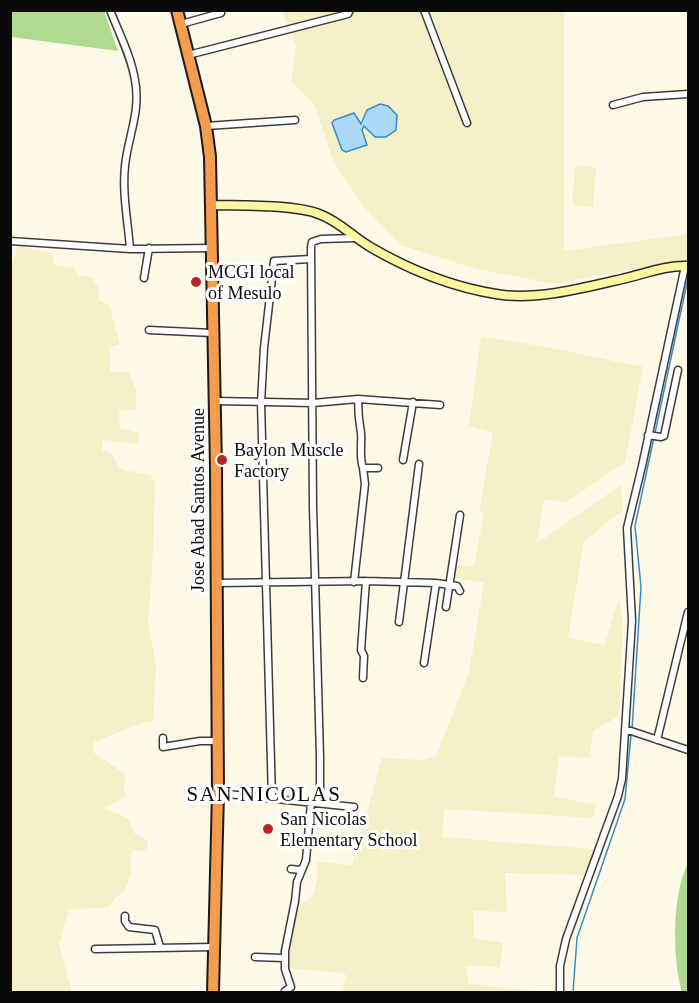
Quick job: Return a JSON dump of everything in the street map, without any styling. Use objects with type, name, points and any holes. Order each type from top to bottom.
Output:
[{"type":"highway","name":"Jose Abad Santos Avenue","points":[[177,10],[206,126],[210,157],[218,793],[213,993]]},
{"type":"main road","points":[[210,205],[299,209],[316,212],[329,218],[371,248],[398,261],[454,284],[498,295],[535,295],[566,291],[665,268],[687,266]]},
{"type":"street","points":[[110,10],[130,61],[137,96],[136,118],[125,166],[130,249]]},
{"type":"street","points":[[188,55],[348,14],[350,10]]},
{"type":"street","points":[[424,10],[467,123]]},
{"type":"street","points":[[181,24],[221,13]]},
{"type":"street","points":[[613,105],[643,97],[688,94]]},
{"type":"street","points":[[206,126],[295,120]]},
{"type":"street","points":[[320,803],[321,756],[315,582],[312,242],[321,239],[357,238]]},
{"type":"street","points":[[10,241],[130,249],[211,248]]},
{"type":"street","points":[[144,278],[149,248]]},
{"type":"street","points":[[272,799],[261,403],[264,348],[274,261],[277,259],[311,259]]},
{"type":"street","points":[[560,993],[558,978],[566,939],[618,796],[622,779],[632,621],[627,528],[652,435],[687,266]]},
{"type":"street","points":[[149,330],[212,333]]},
{"type":"street","points":[[652,435],[664,436],[678,370]]},
{"type":"street","points":[[354,582],[365,484],[360,456],[358,399]]},
{"type":"street","points":[[214,401],[313,403],[358,399],[440,405]]},
{"type":"street","points":[[403,460],[413,402]]},
{"type":"street","points":[[399,622],[419,464]]},
{"type":"street","points":[[363,468],[378,468]]},
{"type":"street","points":[[446,608],[460,515]]},
{"type":"street","points":[[363,678],[364,656],[361,650],[366,582]]},
{"type":"street","points":[[215,583],[436,583],[457,586],[460,591]]},
{"type":"street","points":[[424,663],[436,583]]},
{"type":"street","points":[[657,740],[688,612]]},
{"type":"street","points":[[626,730],[687,750],[688,741]]},
{"type":"street","points":[[163,738],[164,747],[169,748],[200,741],[216,741]]},
{"type":"street","points":[[218,793],[354,807]]},
{"type":"street","points":[[285,992],[291,987],[284,958],[297,882],[307,855],[311,802]]},
{"type":"street","points":[[291,869],[301,870]]},
{"type":"street","points":[[125,916],[129,927],[155,930],[160,947]]},
{"type":"street","points":[[95,949],[214,947]]},
{"type":"street","points":[[255,957],[284,958]]},
{"type":"shaded area","points":[[282,11],[564,11],[564,251],[688,234],[688,264],[668,263],[555,284],[476,269],[400,245],[365,209],[333,161],[314,104],[291,81],[296,46]]},
{"type":"shaded area","points":[[578,165],[596,169],[593,207],[575,206],[572,203],[575,168]]},
{"type":"shaded area","points":[[18,246],[53,253],[54,265],[74,268],[78,276],[92,277],[99,289],[99,300],[109,305],[120,344],[110,347],[110,371],[129,373],[136,389],[136,409],[119,411],[120,428],[139,433],[138,444],[103,440],[102,450],[112,454],[118,466],[124,470],[151,475],[155,484],[148,621],[156,665],[153,721],[142,723],[94,742],[93,752],[125,774],[126,796],[104,808],[128,818],[135,834],[148,841],[147,851],[133,850],[131,874],[124,893],[116,897],[109,907],[69,910],[59,945],[72,992],[11,992],[10,270]]},
{"type":"shaded area","points":[[481,336],[643,367],[625,462],[565,503],[544,499],[537,543],[621,485],[623,510],[584,541],[568,638],[604,645],[619,598],[623,622],[619,716],[593,731],[590,758],[559,757],[554,797],[596,804],[593,818],[444,809],[443,837],[595,849],[588,875],[505,873],[507,912],[473,911],[474,938],[503,943],[500,967],[466,966],[469,984],[546,992],[342,992],[346,975],[342,973],[286,968],[282,943],[302,903],[313,896],[317,882],[317,862],[352,865],[382,758],[422,760],[436,756],[469,672],[484,583],[454,578],[455,565],[474,567],[484,513],[479,511],[493,432],[469,426]]},
{"type":"green space","points":[[11,10],[104,11],[118,51],[11,37]]},
{"type":"green space","points":[[687,865],[688,992],[682,992],[676,963],[675,928],[678,894]]},
{"type":"water","points":[[380,104],[388,106],[397,115],[396,130],[386,137],[375,137],[364,126],[362,130],[367,145],[346,152],[342,150],[332,123],[334,120],[354,113],[361,124],[367,110]]},
{"type":"waterway","points":[[655,433],[688,278]]},
{"type":"waterway","points":[[632,730],[641,587],[635,526],[654,437]]},
{"type":"waterway","points":[[573,992],[577,938],[625,799],[631,735]]},
{"type":"place","name":"MCGI local of Mesulo","points":[[196,282]]},
{"type":"place","name":"Baylon Muscle Factory","points":[[222,460]]},
{"type":"place","name":"San Nicolas Elementary School","points":[[268,829]]},
{"type":"district","name":"SAN NICOLAS","points":[[264,794]]}]
